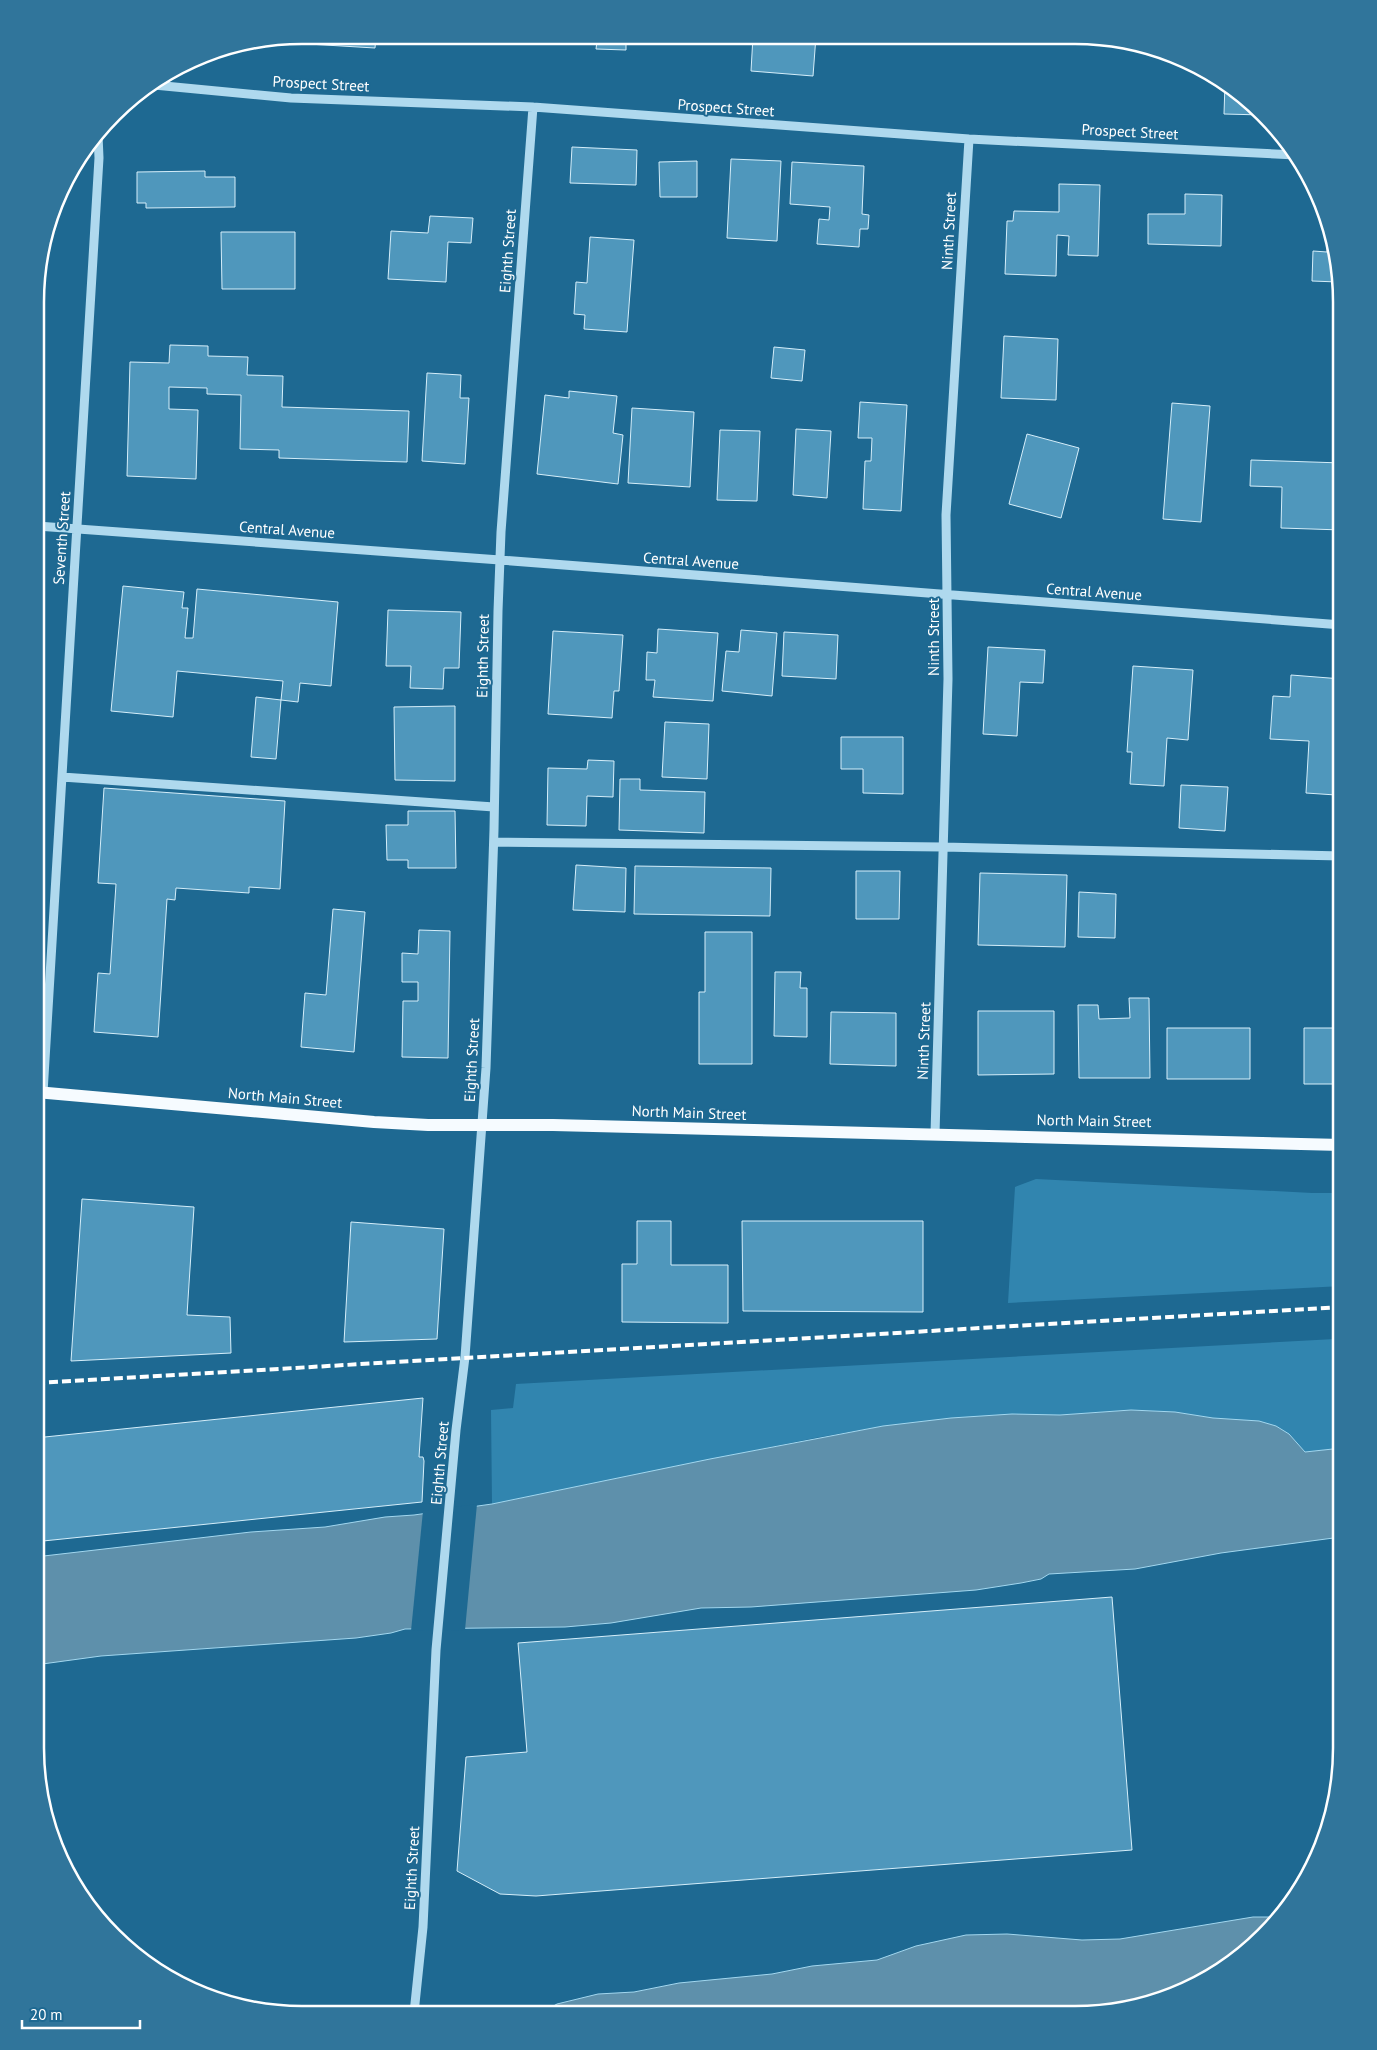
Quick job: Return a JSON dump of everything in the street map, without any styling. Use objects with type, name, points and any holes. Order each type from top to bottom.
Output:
[{"type":"main road","name":"North Main Street","points":[[44,1092],[374,1122],[482,1126],[554,1125],[1333,1144]]},
{"type":"street","name":"Prospect Street","points":[[160,86],[291,98],[533,107],[968,139],[1287,155]]},
{"type":"street","name":"Eighth Street","points":[[415,2006],[423,1927],[438,1632],[456,1430],[465,1358],[482,1126],[490,981],[500,560],[533,107]]},
{"type":"street","name":"Ninth Street","points":[[935,1134],[948,678],[946,514],[968,139]]},
{"type":"street","name":"Seventh Street","points":[[44,1024],[62,777],[98,143]]},
{"type":"street","name":"Central Avenue","points":[[44,527],[1333,624]]},
{"type":"street","points":[[62,777],[494,807]]},
{"type":"street","points":[[494,842],[943,847],[1333,856]]},
{"type":"shaded area","points":[[1036,1179],[1333,1193],[1333,1286],[1008,1303],[1015,1187]]},
{"type":"shaded area","points":[[1333,1339],[1333,1449],[1305,1452],[1289,1434],[1276,1426],[1256,1421],[1213,1418],[1175,1412],[1131,1410],[1060,1415],[1016,1414],[951,1418],[883,1426],[815,1438],[492,1504],[491,1410],[513,1408],[516,1384]]},
{"type":"shaded area","points":[[1131,1410],[1175,1412],[1213,1418],[1259,1421],[1276,1426],[1289,1434],[1305,1452],[1333,1449],[1333,1538],[1221,1553],[1135,1569],[1049,1574],[1041,1579],[976,1590],[751,1607],[701,1608],[611,1623],[565,1627],[405,1629],[356,1638],[101,1656],[44,1664],[44,1556],[251,1532],[325,1527],[385,1517],[414,1515],[492,1504],[883,1426],[951,1418],[1012,1414],[1060,1415]]},
{"type":"shaded area","points":[[1253,1917],[1270,1917],[1258,1931],[1232,1953],[1204,1972],[1158,1993],[1109,2004],[1092,2006],[553,2006],[598,1994],[634,1992],[679,1983],[772,1974],[812,1966],[877,1960],[916,1946],[966,1935],[1007,1934],[1082,1940],[1120,1939]]},
{"type":"pier","points":[[477,1504],[465,1630],[411,1631],[423,1511]]},
{"type":"building","points":[[308,44],[375,44],[375,48]]},
{"type":"building","points":[[597,44],[626,44],[626,50],[596,49]]},
{"type":"building","points":[[753,44],[815,44],[813,76],[751,71]]},
{"type":"building","points":[[1225,91],[1253,115],[1224,114]]},
{"type":"building","points":[[572,147],[637,150],[636,185],[570,183]]},
{"type":"building","points":[[731,159],[781,161],[777,241],[727,238]]},
{"type":"building","points":[[697,161],[697,197],[660,197],[659,162]]},
{"type":"building","points":[[792,162],[864,166],[862,214],[869,215],[868,229],[860,229],[859,247],[817,244],[819,219],[829,220],[830,207],[790,204]]},
{"type":"building","points":[[205,171],[205,177],[235,177],[235,207],[146,208],[146,203],[137,203],[137,172]]},
{"type":"building","points":[[1059,184],[1100,185],[1098,256],[1068,255],[1069,236],[1057,235],[1056,276],[1005,274],[1007,221],[1013,221],[1014,211],[1059,212]]},
{"type":"building","points":[[1185,194],[1222,195],[1221,246],[1148,244],[1148,214],[1185,214]]},
{"type":"building","points":[[430,216],[473,218],[471,243],[448,242],[446,282],[388,279],[391,231],[428,233]]},
{"type":"building","points":[[221,232],[295,232],[295,289],[222,289]]},
{"type":"building","points":[[590,237],[634,240],[627,332],[584,329],[585,315],[574,314],[576,282],[587,283]]},
{"type":"building","points":[[1327,248],[1333,282],[1312,281],[1313,251],[1327,252]]},
{"type":"building","points":[[1004,336],[1058,339],[1056,400],[1001,398]]},
{"type":"building","points":[[170,345],[208,346],[208,356],[248,357],[247,375],[283,376],[282,407],[409,411],[407,462],[279,458],[279,450],[240,449],[241,395],[207,394],[207,388],[169,387],[169,409],[198,410],[196,479],[127,476],[130,362],[169,363]]},
{"type":"building","points":[[774,347],[805,350],[802,381],[771,378]]},
{"type":"building","points":[[427,373],[461,375],[460,398],[469,398],[465,464],[422,461]]},
{"type":"building","points":[[569,391],[617,396],[613,433],[623,435],[618,484],[537,474],[545,395],[569,398]]},
{"type":"building","points":[[860,402],[907,405],[901,511],[863,509],[865,461],[871,461],[872,438],[858,438]]},
{"type":"building","points":[[1172,403],[1210,406],[1201,522],[1163,519]]},
{"type":"building","points":[[632,408],[694,412],[690,487],[628,483]]},
{"type":"building","points":[[796,429],[831,431],[827,498],[793,495]]},
{"type":"building","points":[[720,430],[760,431],[757,501],[717,500]]},
{"type":"building","points":[[1027,434],[1079,448],[1061,518],[1009,504]]},
{"type":"building","points":[[1251,460],[1333,463],[1333,530],[1281,528],[1282,487],[1250,486]]},
{"type":"building","points":[[123,586],[184,592],[182,608],[188,608],[185,638],[193,638],[197,589],[338,602],[331,686],[300,683],[298,702],[281,700],[283,681],[177,671],[173,717],[111,711]]},
{"type":"building","points":[[388,610],[461,612],[459,668],[444,668],[443,689],[410,688],[411,666],[386,666]]},
{"type":"building","points":[[658,629],[718,633],[713,701],[653,697],[655,680],[646,680],[647,652],[657,653]]},
{"type":"building","points":[[741,630],[777,633],[772,696],[722,691],[726,651],[739,652]]},
{"type":"building","points":[[553,631],[623,635],[619,691],[614,691],[612,718],[548,714]]},
{"type":"building","points":[[784,632],[838,635],[836,679],[782,676]]},
{"type":"building","points":[[988,647],[1045,650],[1043,683],[1020,682],[1017,736],[983,734]]},
{"type":"building","points":[[1133,666],[1193,670],[1188,740],[1167,738],[1164,786],[1130,784],[1132,752],[1127,752]]},
{"type":"building","points":[[1291,675],[1333,678],[1333,795],[1306,793],[1309,741],[1270,739],[1273,696],[1290,697]]},
{"type":"building","points":[[256,697],[281,700],[276,759],[251,757]]},
{"type":"building","points":[[455,706],[455,781],[395,780],[394,707]]},
{"type":"building","points":[[665,722],[709,724],[707,779],[662,777]]},
{"type":"building","points":[[841,737],[903,737],[903,794],[863,793],[863,769],[841,769]]},
{"type":"building","points":[[588,760],[614,761],[613,797],[587,796],[586,826],[547,825],[548,768],[587,769]]},
{"type":"building","points":[[620,779],[640,779],[640,790],[705,792],[704,833],[619,830]]},
{"type":"building","points":[[1181,785],[1228,787],[1225,831],[1179,828]]},
{"type":"building","points":[[104,788],[285,801],[280,889],[249,887],[249,893],[176,888],[175,900],[167,899],[158,1037],[94,1032],[98,973],[110,974],[116,884],[98,883]]},
{"type":"building","points":[[408,811],[455,811],[456,868],[408,868],[408,860],[387,860],[386,825],[408,825]]},
{"type":"building","points":[[576,865],[626,868],[625,912],[573,910]]},
{"type":"building","points":[[635,866],[771,868],[770,916],[634,914]]},
{"type":"building","points":[[856,871],[900,871],[899,919],[856,919]]},
{"type":"building","points":[[980,873],[1067,875],[1065,947],[978,945]]},
{"type":"building","points":[[1079,892],[1116,894],[1115,938],[1078,937]]},
{"type":"building","points":[[333,909],[365,912],[354,1052],[301,1047],[305,993],[326,995]]},
{"type":"building","points":[[419,930],[450,931],[448,1058],[402,1057],[403,1001],[418,1001],[418,982],[402,982],[402,953],[418,954]]},
{"type":"building","points":[[705,932],[752,932],[752,1064],[699,1064],[699,992],[705,992]]},
{"type":"building","points":[[775,972],[801,972],[800,988],[807,988],[807,1037],[774,1036]]},
{"type":"building","points":[[1129,998],[1149,998],[1150,1078],[1079,1078],[1078,1005],[1098,1005],[1099,1019],[1130,1018]]},
{"type":"building","points":[[978,1011],[1054,1011],[1054,1074],[978,1075]]},
{"type":"building","points":[[831,1012],[896,1013],[896,1066],[830,1064]]},
{"type":"building","points":[[1167,1028],[1250,1028],[1250,1079],[1167,1079]]},
{"type":"building","points":[[1304,1028],[1333,1028],[1333,1084],[1304,1084]]},
{"type":"building","points":[[82,1199],[194,1207],[187,1315],[230,1317],[231,1353],[71,1361]]},
{"type":"building","points":[[637,1221],[671,1221],[671,1265],[728,1265],[728,1323],[622,1322],[622,1264],[637,1264]]},
{"type":"building","points":[[742,1221],[923,1221],[923,1312],[743,1311]]},
{"type":"building","points":[[351,1222],[444,1229],[437,1339],[344,1342]]},
{"type":"building","points":[[423,1398],[419,1457],[423,1457],[424,1461],[422,1502],[44,1541],[44,1437]]},
{"type":"building","points":[[1112,1597],[1132,1850],[536,1896],[500,1894],[457,1871],[466,1757],[527,1752],[518,1643]]},
{"type":"railway","points":[[44,1383],[1333,1308]]}]
